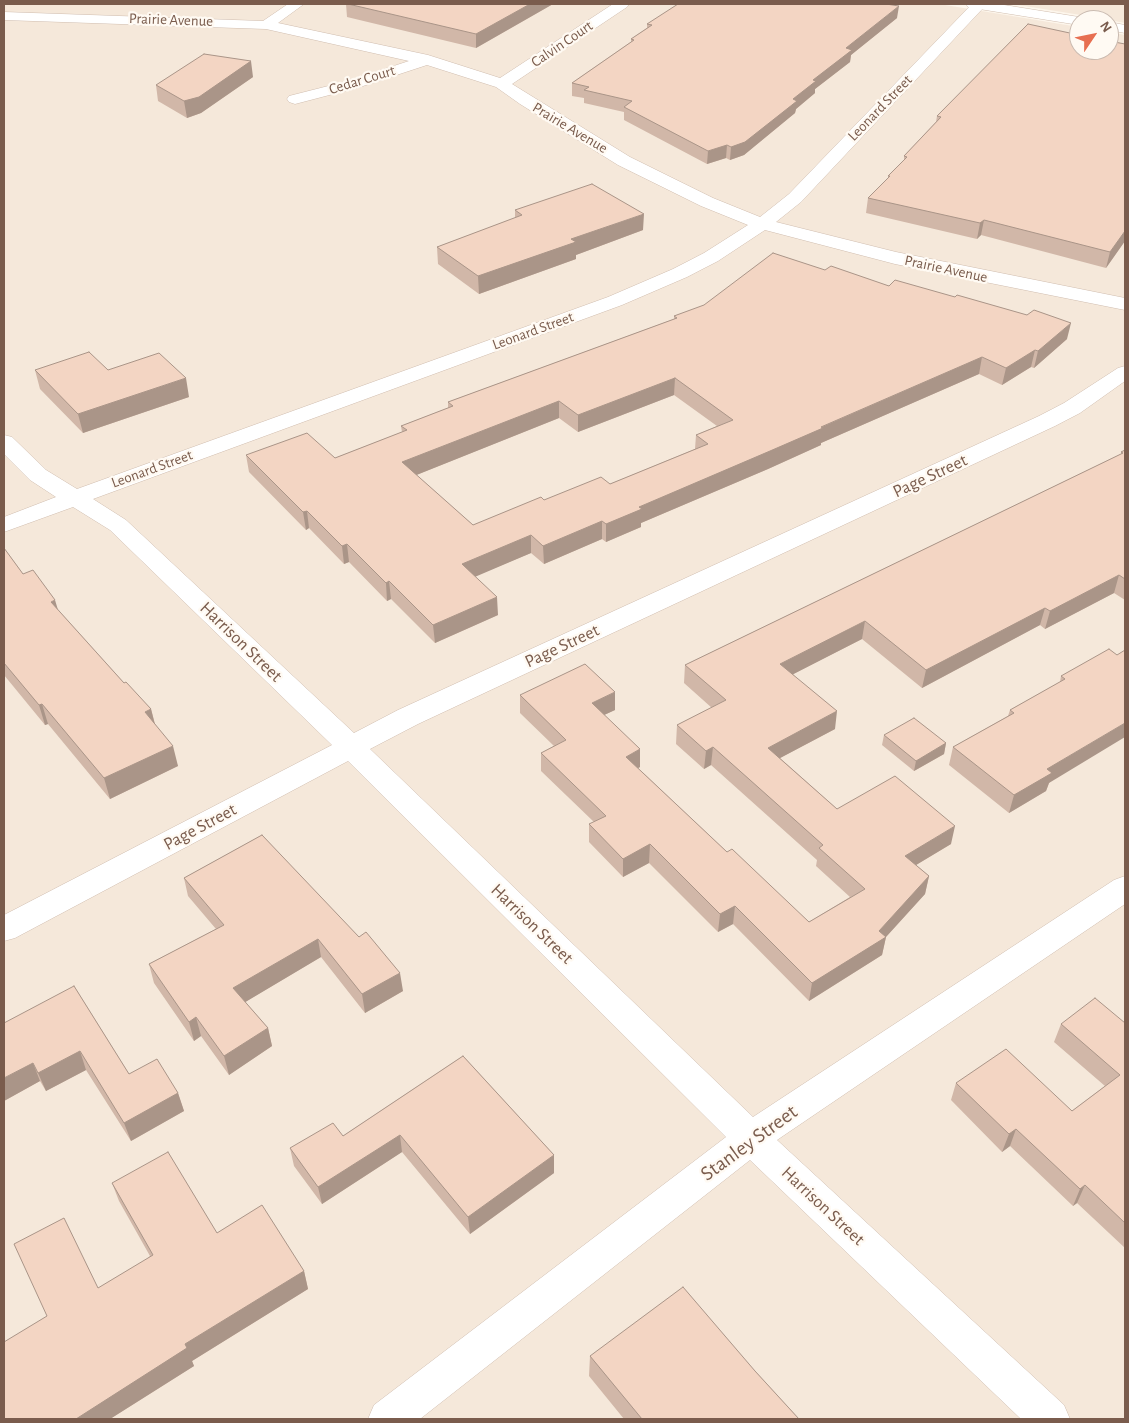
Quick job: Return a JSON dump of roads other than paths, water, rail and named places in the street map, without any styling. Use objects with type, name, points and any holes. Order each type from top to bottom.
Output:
[{"type":"street","points":[[266,24],[296,4]]},
{"type":"street","name":"Calvin Court","points":[[502,84],[622,4]]},
{"type":"street","points":[[976,4],[1069,19]]},
{"type":"street","name":"Leonard Street","points":[[4,525],[73,498],[615,301],[680,273],[711,257],[762,224],[795,198],[976,4]]},
{"type":"street","name":"Prairie Avenue","points":[[4,16],[266,24],[428,60],[502,84],[526,101],[624,160],[707,202],[762,224],[895,258],[1125,304]]},
{"type":"street","name":"Cedar Court","points":[[295,99],[354,84],[428,60]]},
{"type":"street","name":"Page Street","points":[[4,929],[408,718],[1047,421],[1072,408],[1125,372]]},
{"type":"street","name":"Harrison Street","points":[[4,442],[38,475],[118,525],[351,747],[751,1138],[1050,1419]]},
{"type":"street","name":"Stanley Street","points":[[388,1419],[751,1138],[1125,888]]}]
